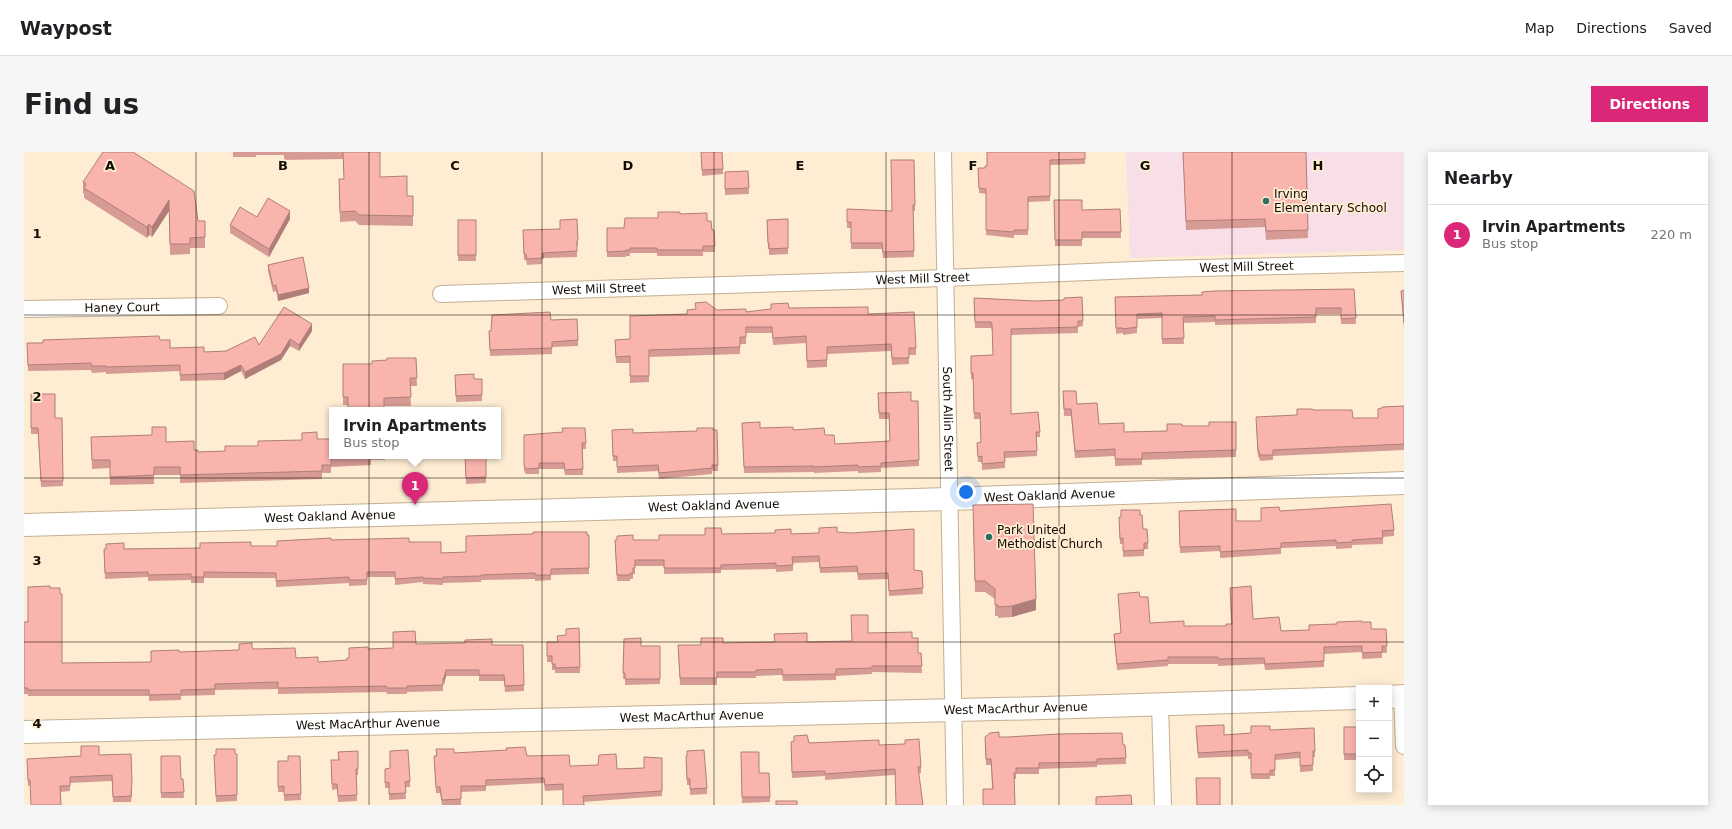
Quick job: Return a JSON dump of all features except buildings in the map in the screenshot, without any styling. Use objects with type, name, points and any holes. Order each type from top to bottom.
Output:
[{"type":"main road","name":"West Oakland Avenue","points":[[24,525],[1404,483]]},
{"type":"main road","name":"West MacArthur Avenue","points":[[24,732],[953,710],[1356,698]]},
{"type":"street","name":"South Allin Street","points":[[943,152],[955,805]]},
{"type":"street","name":"West Mill Street","points":[[441,294],[945,278],[1159,269],[1404,263]]},
{"type":"street","name":"Haney Court","points":[[24,309],[219,306]]},
{"type":"street","points":[[1398,696],[1404,746]]},
{"type":"street","points":[[1160,704],[1163,805]]},
{"type":"shaded area","name":"Irving Elementary School","points":[[1126,152],[1404,152],[1404,250],[1130,258]]},
{"type":"place","name":"Irving Elementary School","points":[[1266,201]]},
{"type":"place","name":"Irvin Apartments","points":[[415,505]]},
{"type":"place","name":"Park United Methodist Church","points":[[989,537]]}]
